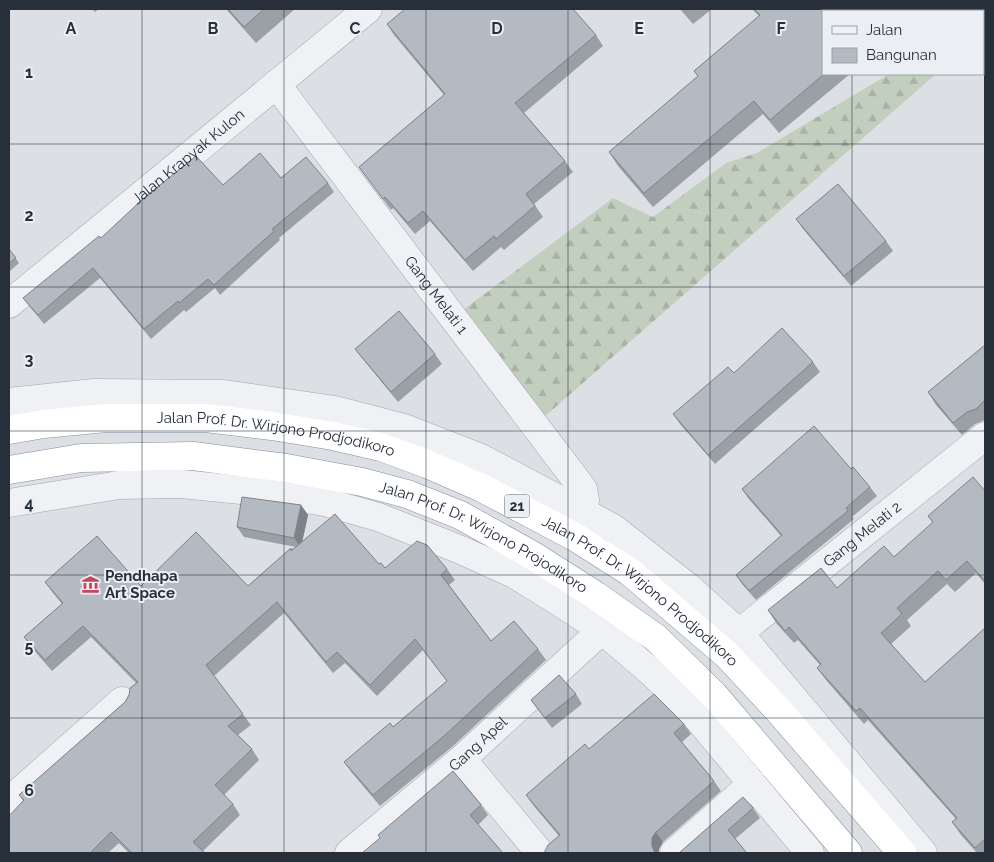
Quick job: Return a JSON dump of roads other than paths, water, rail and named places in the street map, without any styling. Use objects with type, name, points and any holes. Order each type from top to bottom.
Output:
[{"type":"highway","name":"Jalan Prof. Dr. Wirjono Prodjodikoro","points":[[9,430],[44,424],[106,418],[206,418],[244,422],[333,436],[381,448],[427,464],[482,488],[575,537],[630,572],[727,655],[778,710],[902,853]]},
{"type":"highway","name":"Jalan Prof. Dr. Wirjono Projodikoro","points":[[9,470],[81,458],[193,456],[286,468],[362,482],[408,494],[460,515],[532,555],[595,595],[656,638],[714,695],[848,853]]},
{"type":"street","name":"Jalan Krapyak Kulon","points":[[9,304],[368,9]]},
{"type":"street","name":"Gang Melati 1","points":[[276,84],[583,489],[586,500],[581,511]]},
{"type":"street","points":[[9,402],[94,393],[188,392],[224,394],[335,410],[404,428],[482,458],[613,528],[688,586],[739,633],[923,853]]},
{"type":"street","name":"Gang Melati 2","points":[[739,633],[985,436]]},
{"type":"street","points":[[9,503],[119,485],[182,484],[252,491],[325,502],[378,516],[462,550],[514,574],[561,603],[602,630],[650,671],[694,714],[810,853]]},
{"type":"street","name":"Gang Apel","points":[[349,853],[462,759],[602,630]]},
{"type":"street","points":[[9,801],[122,700]]},
{"type":"street","points":[[462,759],[540,853]]},
{"type":"street","points":[[674,853],[752,784]]},
{"type":"place","name":"Pendhapa Art Space","points":[[91,585]]}]
